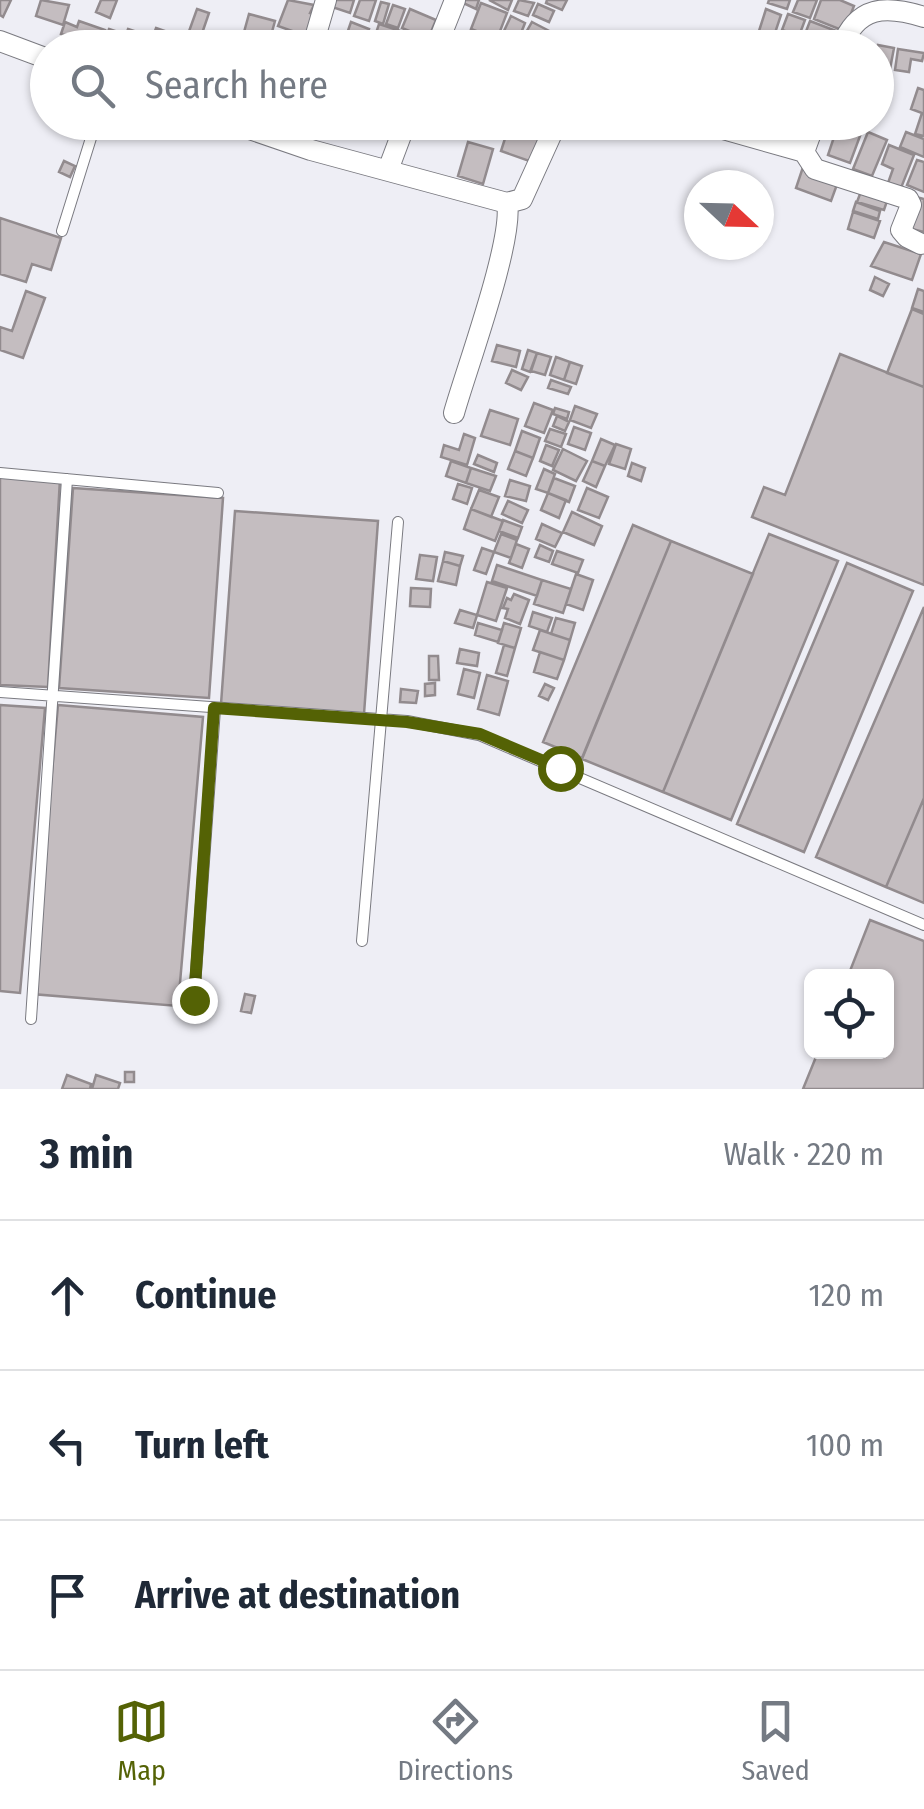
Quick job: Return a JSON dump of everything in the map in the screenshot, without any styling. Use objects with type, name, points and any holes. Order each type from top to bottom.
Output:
[{"type":"street","points":[[317,30],[326,0]]},
{"type":"street","points":[[443,30],[455,0]]},
{"type":"street","points":[[851,30],[859,19],[876,10],[899,9],[924,17]]},
{"type":"street","points":[[0,41],[30,52]]},
{"type":"street","points":[[309,140],[388,170],[507,203],[522,199],[550,140]]},
{"type":"street","points":[[388,170],[399,140]]},
{"type":"street","points":[[762,140],[804,152],[815,169],[908,199],[911,205],[902,230],[921,244]]},
{"type":"street","points":[[804,152],[808,140]]},
{"type":"street","points":[[454,413],[503,248],[507,203]]},
{"type":"lane","points":[[62,231],[90,140]]},
{"type":"lane","points":[[0,473],[218,493]]},
{"type":"lane","points":[[31,1019],[67,479]]},
{"type":"lane","points":[[362,942],[398,522]]},
{"type":"lane","points":[[0,692],[380,720],[480,734],[924,924]]},
{"type":"lane","points":[[194,1000],[214,708]]},
{"type":"building","points":[[0,0],[11,0],[3,17],[0,15]]},
{"type":"building","points":[[41,0],[69,5],[63,25],[36,16]]},
{"type":"building","points":[[101,0],[117,0],[110,18],[96,12]]},
{"type":"building","points":[[288,0],[314,5],[310,13],[318,16],[310,30],[278,26]]},
{"type":"building","points":[[334,0],[354,0],[350,13],[332,7]]},
{"type":"building","points":[[360,0],[376,0],[369,21],[354,16]]},
{"type":"building","points":[[457,0],[479,0],[476,9]]},
{"type":"building","points":[[489,0],[512,0],[508,10]]},
{"type":"building","points":[[519,0],[534,3],[528,16],[514,11]]},
{"type":"building","points":[[567,0],[562,10],[546,3]]},
{"type":"building","points":[[790,0],[787,9],[768,3]]},
{"type":"building","points":[[798,0],[817,0],[810,18],[793,12]]},
{"type":"building","points":[[821,0],[840,0],[854,6],[844,30],[814,19]]},
{"type":"building","points":[[381,2],[389,4],[383,24],[375,21]]},
{"type":"building","points":[[481,3],[507,13],[500,30],[471,29]]},
{"type":"building","points":[[538,4],[554,11],[549,22],[533,15]]},
{"type":"building","points":[[393,5],[405,9],[398,28],[386,24]]},
{"type":"building","points":[[197,9],[209,13],[203,30],[189,30]]},
{"type":"building","points":[[410,9],[436,20],[432,30],[402,28]]},
{"type":"building","points":[[766,9],[781,15],[776,30],[759,30]]},
{"type":"building","points":[[249,14],[275,21],[272,30],[245,30]]},
{"type":"building","points":[[788,14],[805,20],[801,30],[782,30]]},
{"type":"building","points":[[511,16],[525,23],[522,30],[504,30]]},
{"type":"building","points":[[79,21],[105,30],[62,30],[65,22],[77,27]]},
{"type":"building","points":[[810,21],[834,30],[807,30]]},
{"type":"building","points":[[351,22],[369,29],[369,30],[348,30]]},
{"type":"building","points":[[532,22],[547,30],[527,30]]},
{"type":"building","points":[[898,49],[924,53],[922,61],[911,59],[909,72],[895,70]]},
{"type":"building","points":[[918,88],[924,90],[924,136],[915,134],[922,113],[911,109]]},
{"type":"building","points":[[906,132],[924,139],[924,157],[900,147]]},
{"type":"building","points":[[505,140],[540,140],[532,162],[501,151]]},
{"type":"building","points":[[833,140],[859,140],[850,163],[828,155]]},
{"type":"building","points":[[865,140],[887,140],[872,176],[853,169]]},
{"type":"building","points":[[468,142],[493,149],[483,184],[458,176]]},
{"type":"building","points":[[889,145],[914,155],[901,188],[888,183],[893,169],[882,164]]},
{"type":"building","points":[[917,160],[924,162],[924,192],[907,185]]},
{"type":"building","points":[[64,161],[75,166],[70,177],[59,172]]},
{"type":"building","points":[[803,167],[839,179],[831,201],[796,188]]},
{"type":"building","points":[[863,186],[889,195],[884,210],[857,202]]},
{"type":"building","points":[[916,197],[924,199],[924,232],[908,228]]},
{"type":"building","points":[[856,202],[880,211],[878,219],[853,211]]},
{"type":"building","points":[[853,212],[880,221],[874,238],[848,229]]},
{"type":"building","points":[[0,218],[61,238],[51,270],[32,264],[26,282],[0,274]]},
{"type":"building","points":[[884,242],[921,254],[912,280],[871,266]]},
{"type":"building","points":[[875,277],[889,284],[883,296],[870,290]]},
{"type":"building","points":[[918,289],[924,291],[924,312],[912,308]]},
{"type":"building","points":[[26,291],[45,298],[23,358],[0,350],[0,327],[12,331]]},
{"type":"building","points":[[912,309],[924,314],[924,387],[887,373]]},
{"type":"building","points":[[497,345],[520,351],[516,367],[492,361]]},
{"type":"building","points":[[528,350],[537,353],[530,372],[522,369]]},
{"type":"building","points":[[537,353],[551,357],[545,375],[531,371]]},
{"type":"building","points":[[840,354],[924,387],[924,585],[752,517],[764,487],[785,495]]},
{"type":"building","points":[[556,357],[570,362],[564,380],[550,375]]},
{"type":"building","points":[[570,362],[582,366],[576,384],[564,380]]},
{"type":"building","points":[[512,370],[528,377],[521,390],[506,383]]},
{"type":"building","points":[[551,380],[571,387],[568,394],[548,388]]},
{"type":"building","points":[[534,403],[553,410],[544,433],[525,426]]},
{"type":"building","points":[[575,406],[597,414],[591,428],[570,420]]},
{"type":"building","points":[[555,408],[569,412],[567,419],[553,414]]},
{"type":"building","points":[[490,410],[518,419],[510,445],[481,436]]},
{"type":"building","points":[[557,416],[569,422],[565,431],[553,426]]},
{"type":"building","points":[[574,427],[591,433],[585,450],[568,444]]},
{"type":"building","points":[[550,429],[566,434],[561,447],[545,441]]},
{"type":"building","points":[[522,431],[540,438],[533,458],[515,451]]},
{"type":"building","points":[[464,434],[475,438],[467,465],[441,457],[444,445],[459,450]]},
{"type":"building","points":[[601,439],[615,445],[605,466],[592,461]]},
{"type":"building","points":[[616,444],[631,449],[625,469],[609,464]]},
{"type":"building","points":[[546,445],[559,450],[552,466],[540,461]]},
{"type":"building","points":[[563,449],[587,461],[576,481],[553,470]]},
{"type":"building","points":[[515,451],[533,458],[526,476],[508,469]]},
{"type":"building","points":[[478,455],[497,463],[494,472],[474,464]]},
{"type":"building","points":[[451,461],[471,468],[466,483],[446,476]]},
{"type":"building","points":[[592,461],[605,466],[596,487],[583,481]]},
{"type":"building","points":[[632,463],[645,468],[641,481],[628,476]]},
{"type":"building","points":[[471,468],[496,476],[490,491],[466,483]]},
{"type":"building","points":[[544,469],[555,474],[548,493],[536,489]]},
{"type":"building","points":[[0,476],[60,479],[48,687],[0,685]]},
{"type":"building","points":[[554,478],[575,486],[569,502],[548,493]]},
{"type":"building","points":[[510,480],[530,486],[526,501],[505,496]]},
{"type":"building","points":[[458,484],[472,488],[467,504],[453,499]]},
{"type":"building","points":[[73,488],[223,498],[209,698],[59,688]]},
{"type":"building","points":[[587,488],[608,497],[599,518],[578,510]]},
{"type":"building","points":[[479,490],[499,497],[491,517],[471,509]]},
{"type":"building","points":[[548,493],[566,500],[559,518],[541,510]]},
{"type":"building","points":[[508,501],[528,510],[522,523],[502,514]]},
{"type":"building","points":[[471,509],[503,521],[495,541],[464,529]]},
{"type":"building","points":[[235,511],[378,521],[364,714],[221,704]]},
{"type":"building","points":[[572,512],[602,526],[594,545],[563,532]]},
{"type":"building","points":[[503,520],[522,527],[518,538],[499,531]]},
{"type":"building","points":[[542,524],[562,533],[555,547],[536,539]]},
{"type":"building","points":[[633,525],[671,541],[582,758],[543,742]]},
{"type":"building","points":[[501,534],[517,540],[511,558],[494,552]]},
{"type":"building","points":[[769,534],[838,561],[731,820],[663,792]]},
{"type":"building","points":[[671,541],[753,574],[663,792],[582,759]]},
{"type":"building","points":[[516,544],[529,549],[522,568],[509,563]]},
{"type":"building","points":[[540,545],[553,551],[549,562],[535,557]]},
{"type":"building","points":[[482,548],[494,552],[486,574],[474,570]]},
{"type":"building","points":[[557,551],[583,560],[578,573],[552,564]]},
{"type":"building","points":[[445,552],[463,556],[460,566],[443,561]]},
{"type":"building","points":[[420,555],[437,557],[433,581],[416,579]]},
{"type":"building","points":[[443,561],[460,566],[456,585],[438,581]]},
{"type":"building","points":[[847,563],[913,591],[804,852],[737,824]]},
{"type":"building","points":[[497,565],[542,580],[537,596],[492,581]]},
{"type":"building","points":[[576,574],[593,580],[583,610],[566,604]]},
{"type":"building","points":[[542,580],[571,589],[563,613],[534,604]]},
{"type":"building","points":[[487,582],[507,588],[496,621],[477,615]]},
{"type":"building","points":[[411,588],[431,589],[430,607],[410,606]]},
{"type":"building","points":[[514,594],[529,600],[520,624],[505,618],[508,609],[503,608],[507,598],[511,600]]},
{"type":"building","points":[[924,607],[924,798],[886,887],[816,857]]},
{"type":"building","points":[[460,610],[477,615],[473,628],[455,623]]},
{"type":"building","points":[[533,612],[552,618],[547,632],[529,626]]},
{"type":"building","points":[[556,618],[575,623],[570,640],[551,634]]},
{"type":"building","points":[[478,623],[502,630],[498,642],[475,635]]},
{"type":"building","points":[[504,623],[521,628],[515,648],[498,643]]},
{"type":"building","points":[[540,630],[570,640],[564,660],[533,650]]},
{"type":"building","points":[[504,645],[515,648],[507,676],[496,673]]},
{"type":"building","points":[[460,649],[479,653],[477,666],[457,663]]},
{"type":"building","points":[[540,652],[564,660],[557,679],[534,672]]},
{"type":"building","points":[[429,656],[438,656],[439,680],[429,680]]},
{"type":"building","points":[[464,669],[480,673],[474,698],[458,694]]},
{"type":"building","points":[[487,675],[508,681],[499,715],[478,709]]},
{"type":"building","points":[[435,683],[435,695],[425,696],[425,684]]},
{"type":"building","points":[[545,684],[554,688],[548,700],[539,696]]},
{"type":"building","points":[[401,689],[418,691],[416,703],[400,702]]},
{"type":"building","points":[[0,705],[45,708],[20,993],[0,991]]},
{"type":"building","points":[[58,705],[203,717],[178,1006],[32,994]]},
{"type":"building","points":[[924,798],[924,903],[886,887]]},
{"type":"building","points":[[870,920],[924,941],[924,1089],[803,1089],[815,1059],[894,1059],[894,969],[851,969]]},
{"type":"building","points":[[245,994],[255,996],[251,1013],[241,1011]]},
{"type":"building","points":[[125,1072],[134,1072],[134,1082],[125,1082]]},
{"type":"building","points":[[67,1075],[91,1084],[90,1089],[62,1089]]},
{"type":"building","points":[[96,1075],[120,1083],[118,1089],[92,1089]]},
{"type":"route","points":[[194,1000],[214,708],[407,722],[480,734],[560,768]]}]
